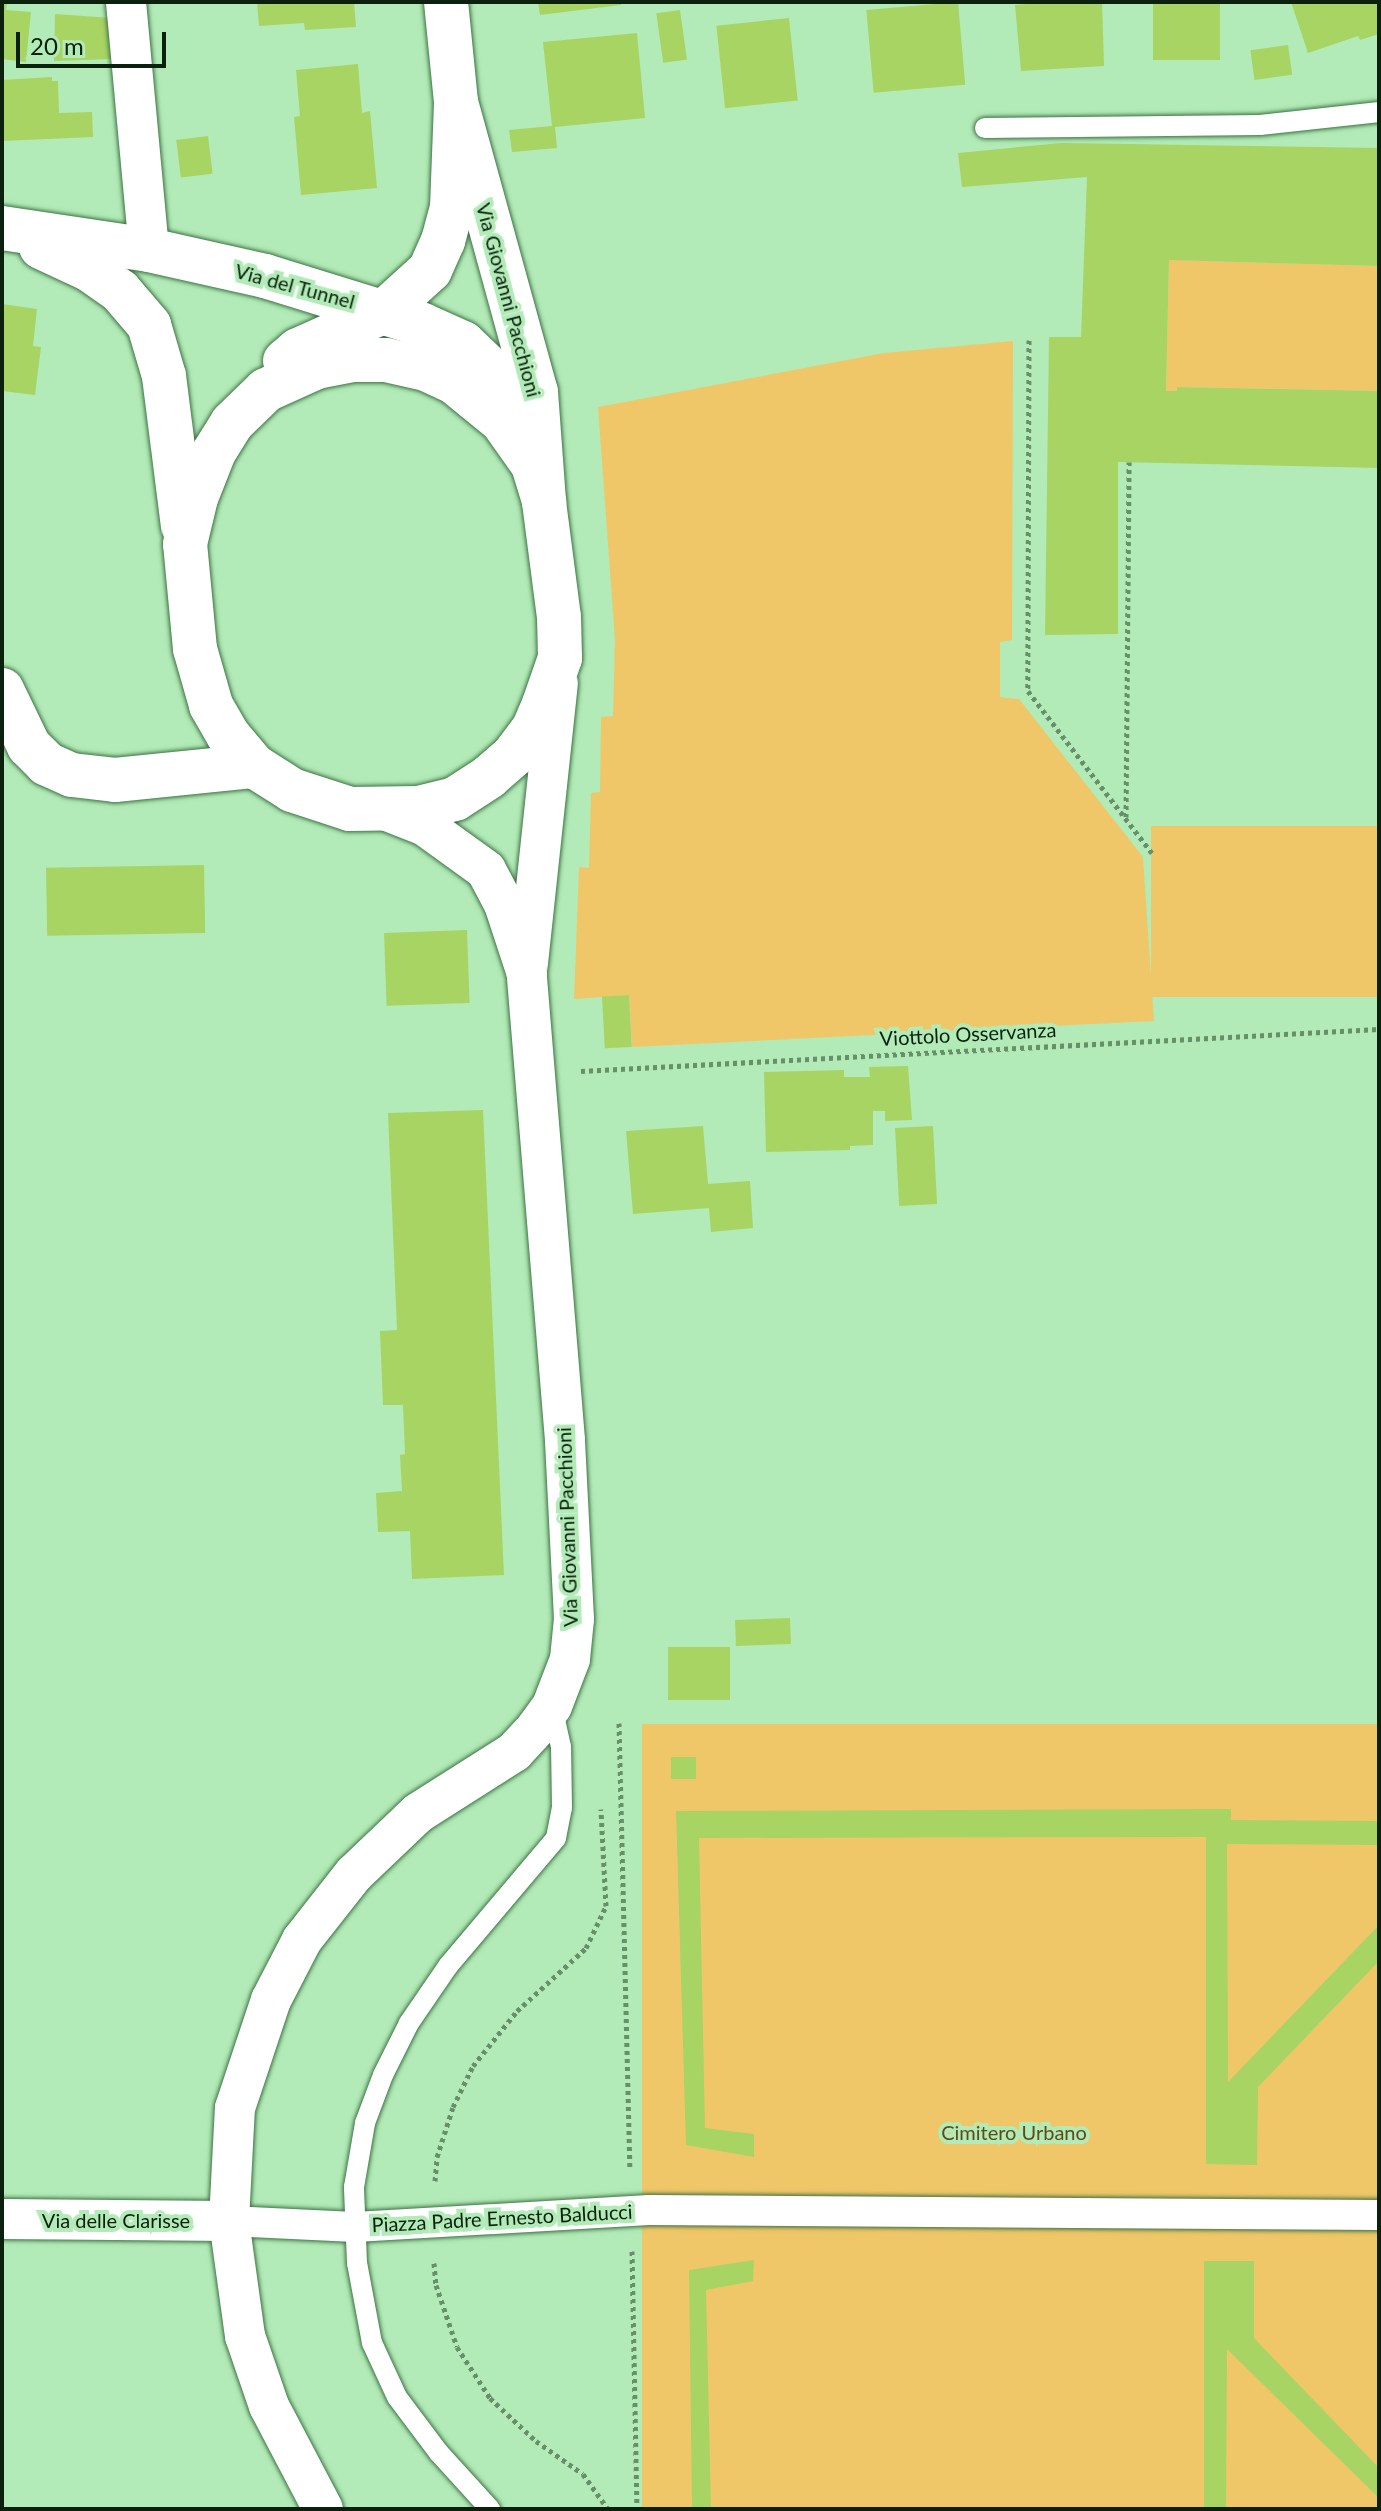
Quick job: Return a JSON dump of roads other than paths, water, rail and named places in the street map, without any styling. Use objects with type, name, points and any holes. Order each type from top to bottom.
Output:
[{"type":"street","points":[[126,2],[149,250]]},
{"type":"street","name":"Via Giovanni Pacchioni","points":[[232,423],[272,373],[298,350],[385,311],[430,270],[443,241],[452,207],[456,102],[446,2]]},
{"type":"street","name":"Via Giovanni Pacchioni","points":[[456,102],[536,392],[544,502]]},
{"type":"street","points":[[2,229],[90,270],[120,291],[149,325],[164,376],[195,649],[211,705],[228,735],[254,766],[292,790],[350,809],[387,811],[418,808],[455,799],[514,755],[534,728],[560,658],[559,617],[544,502],[533,465],[502,421],[454,382],[426,369],[386,360],[353,360],[290,377],[266,390],[232,423],[214,452],[196,498],[185,544]]},
{"type":"street","name":"Via del Tunnel","points":[[2,229],[149,250],[265,276],[385,311],[463,343],[509,387],[519,444]]},
{"type":"street","name":"Via Giovanni Pacchioni","points":[[323,2509],[302,2475],[269,2406],[245,2336],[229,2221],[235,2108],[271,2000],[302,1940],[354,1874],[418,1813],[514,1752],[552,1706],[570,1659],[574,1619],[565,1440],[527,974],[545,828],[560,658]]},
{"type":"street","points":[[2,690],[29,746],[47,764],[72,775],[115,780],[254,766]]},
{"type":"street","name":"Via Giovanni Pacchioni","points":[[387,811],[425,826],[486,870],[504,904],[527,974]]},
{"type":"street","name":"Piazza Padre Ernesto Balducci","points":[[229,2221],[355,2227],[640,2210],[1379,2215]]},
{"type":"street","name":"Via delle Clarisse","points":[[2,2219],[229,2221]]},
{"type":"lane","points":[[985,128],[1260,125],[1379,112]]},
{"type":"lane","name":"Piazza Padre Ernesto Balducci","points":[[490,2509],[439,2453],[397,2397],[372,2343],[363,2303],[354,2187],[365,2123],[383,2075],[409,2023],[448,1966],[556,1838],[562,1808],[561,1747],[552,1706]]},
{"type":"park label","name":"Cimitero Urbano","points":[[1014,2132]]}]
